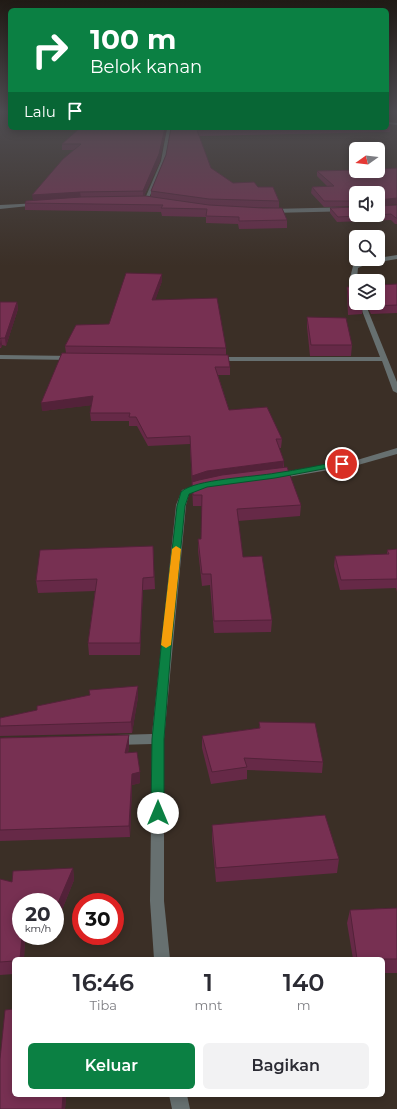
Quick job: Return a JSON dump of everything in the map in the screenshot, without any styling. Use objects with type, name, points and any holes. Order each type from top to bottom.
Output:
[{"type":"street","points":[[146,200],[162,163]]},
{"type":"street","points":[[139,200],[153,201]]},
{"type":"street","points":[[0,207],[46,203]]},
{"type":"street","points":[[263,212],[349,209]]},
{"type":"street","points":[[354,274],[355,267],[365,262],[397,257]]},
{"type":"street","points":[[365,310],[397,391]]},
{"type":"street","points":[[0,357],[84,358]]},
{"type":"street","points":[[208,359],[384,359]]},
{"type":"street","points":[[267,477],[358,462],[397,451]]},
{"type":"street","points":[[162,957],[157,901],[158,739],[181,506],[185,492],[193,488],[215,484]]},
{"type":"street","points":[[103,740],[158,739]]},
{"type":"street","points":[[178,1097],[180,1109]]},
{"type":"building","points":[[60,163],[155,163],[143,191],[80,192],[32,195]]},
{"type":"building","points":[[163,163],[209,163],[211,168],[233,183],[254,182],[258,187],[273,187],[279,201],[209,199],[151,191]]},
{"type":"building","points":[[397,168],[397,198],[385,199],[385,186],[349,186],[349,201],[324,201],[312,187],[334,186],[317,171],[349,170],[349,178],[385,178],[385,169]]},
{"type":"building","points":[[146,196],[209,205],[282,208],[287,220],[239,221],[239,217],[206,216],[207,209],[161,208],[163,205],[25,203],[26,201],[81,197]]},
{"type":"building","points":[[397,205],[397,218],[391,214],[385,214],[385,206]]},
{"type":"building","points":[[349,207],[349,216],[338,217],[330,208]]},
{"type":"building","points":[[126,273],[162,274],[152,300],[217,298],[226,348],[65,346],[76,325],[109,324]]},
{"type":"building","points":[[397,284],[397,305],[385,305],[385,285]]},
{"type":"building","points":[[347,287],[349,287],[349,307]]},
{"type":"building","points":[[0,302],[17,302],[5,338],[0,339]]},
{"type":"building","points":[[307,317],[346,318],[352,345],[311,345]]},
{"type":"building","points":[[62,353],[228,355],[230,367],[215,367],[229,410],[267,407],[282,439],[276,439],[284,461],[207,471],[192,476],[190,436],[147,438],[136,417],[129,417],[130,413],[90,413],[93,396],[41,403]]},
{"type":"building","points":[[287,467],[301,505],[237,509],[243,557],[262,556],[272,620],[214,621],[211,574],[202,574],[198,539],[201,539],[202,495],[193,495],[192,482],[222,475]]},
{"type":"building","points":[[153,546],[154,577],[143,578],[140,643],[88,643],[97,579],[36,581],[40,550]]},
{"type":"building","points":[[397,549],[397,579],[341,580],[335,556],[389,554],[387,550]]},
{"type":"building","points":[[138,686],[131,722],[0,726],[0,718],[37,710],[37,706],[90,695],[89,690]]},
{"type":"building","points":[[259,722],[315,723],[323,762],[244,758],[247,767],[212,772],[202,736],[260,728]]},
{"type":"building","points":[[129,735],[125,753],[137,752],[140,772],[132,774],[129,826],[0,830],[0,738]]},
{"type":"building","points":[[325,815],[339,859],[216,868],[212,825]]},
{"type":"building","points":[[73,868],[62,893],[12,893],[12,945],[21,945],[20,957],[12,957],[12,961],[0,962],[0,879],[12,882],[13,871]]},
{"type":"building","points":[[397,908],[397,959],[385,959],[385,957],[357,957],[350,910]]},
{"type":"building","points":[[12,1009],[12,1097],[63,1097],[62,1109],[0,1109],[0,1059],[5,1010]]},
{"type":"slow traffic","points":[[166,645],[176,549]]},
{"type":"route","points":[[158,813],[158,739],[181,506],[185,492],[207,484],[275,476],[342,464]]}]
